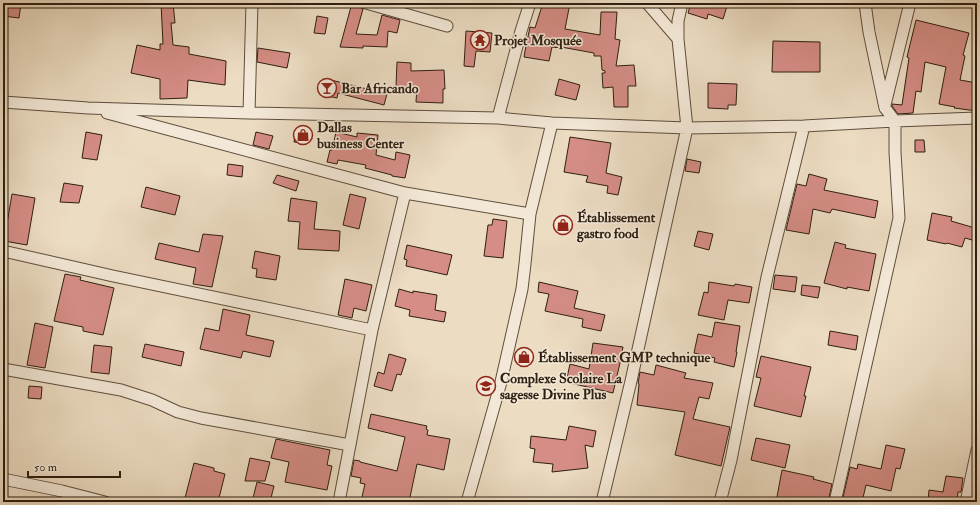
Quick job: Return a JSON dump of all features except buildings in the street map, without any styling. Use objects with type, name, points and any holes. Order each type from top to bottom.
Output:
[{"type":"street","points":[[250,113],[252,3]]},
{"type":"street","points":[[366,3],[447,26]]},
{"type":"street","points":[[498,118],[530,3]]},
{"type":"street","points":[[647,3],[678,39]]},
{"type":"street","points":[[602,502],[688,128],[678,39],[678,21],[682,3]]},
{"type":"street","points":[[835,502],[898,218],[895,121],[885,108],[869,32],[865,3]]},
{"type":"street","points":[[885,108],[910,3]]},
{"type":"street","points":[[3,102],[88,108],[498,118],[552,123],[688,128],[804,126],[977,118]]},
{"type":"street","points":[[88,108],[405,193],[530,214]]},
{"type":"street","points":[[467,502],[501,382],[515,320],[522,288],[530,214],[552,123]]},
{"type":"street","points":[[720,502],[768,277],[804,126]]},
{"type":"street","points":[[339,502],[372,330],[405,193]]},
{"type":"street","points":[[3,251],[113,276],[372,330]]},
{"type":"street","points":[[3,369],[121,390],[152,400],[178,412],[201,418],[350,445]]},
{"type":"street","points":[[966,502],[977,450]]},
{"type":"street","points":[[3,479],[62,491],[105,502]]},
{"type":"place","name":"Projet Mosquée","points":[[480,40]]},
{"type":"place","name":"Bar Africando","points":[[327,88]]},
{"type":"place","name":"Dallas business Center","points":[[303,135]]},
{"type":"place","name":"Établissement gastro food","points":[[563,225]]},
{"type":"place","name":"Établissement GMP technique","points":[[524,357]]},
{"type":"place","name":"Complexe Scolaire La sagesse Divine Plus","points":[[486,386]]}]
